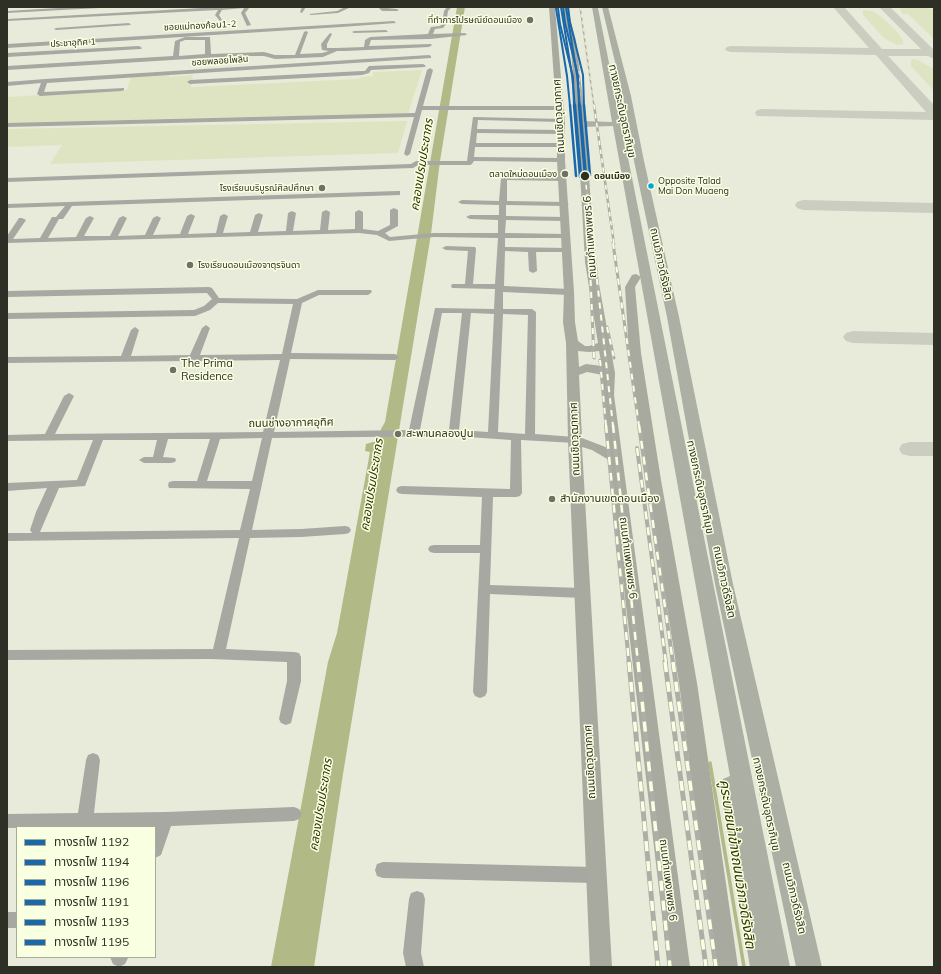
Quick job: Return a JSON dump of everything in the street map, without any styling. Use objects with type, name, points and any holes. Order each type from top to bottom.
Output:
[{"type":"highway","points":[[590,7],[611,121],[636,277],[718,713],[763,967]]},
{"type":"highway","name":"ทางยกระดับอุตราภิมุข","points":[[595,7],[777,967]]},
{"type":"highway","name":"ทางยกระดับอุตราภิมุข","points":[[602,7],[720,587],[800,967]]},
{"type":"highway","name":"ถนนวิภาวดีรังสิต","points":[[605,7],[627,96],[639,161],[673,317],[724,584],[809,967]]},
{"type":"highway","points":[[581,121],[611,121]]},
{"type":"main road","name":"ถนนเชิดวุฒากาศ","points":[[552,7],[564,33],[560,108],[562,145],[561,160],[565,204],[564,218],[567,250],[569,322],[572,344],[574,422],[595,875],[601,967]]},
{"type":"main road","name":"ถนนกำแพงเพชร 6","points":[[562,7],[565,26],[564,33]]},
{"type":"main road","name":"ถนนกำแพงเพชร 6","points":[[566,7],[564,42],[581,121],[590,262],[609,373],[608,395],[679,967]]},
{"type":"main road","points":[[636,277],[630,287],[630,316],[653,473],[688,683],[727,967]]},
{"type":"main road","points":[[572,344],[583,349],[589,349],[600,347],[605,344]]},
{"type":"main road","points":[[572,373],[586,368],[598,368],[609,373]]},
{"type":"main road","points":[[574,422],[597,447]]},
{"type":"main road","points":[[575,440],[597,447],[616,458]]},
{"type":"street","points":[[7,12],[100,7]]},
{"type":"street","points":[[8,21],[139,12],[247,7]]},
{"type":"street","points":[[242,25],[252,25],[243,13],[247,7]]},
{"type":"street","points":[[311,14],[338,12],[349,7]]},
{"type":"street","points":[[380,7],[382,10],[397,10]]},
{"type":"street","points":[[425,29],[443,26],[446,12],[450,7]]},
{"type":"street","points":[[220,20],[216,15],[221,8]]},
{"type":"street","points":[[138,21],[139,12]]},
{"type":"street","points":[[109,20],[115,14]]},
{"type":"street","points":[[82,22],[89,16]]},
{"type":"street","points":[[25,90],[25,79],[32,66],[45,53],[53,41],[56,29],[55,24],[64,17]]},
{"type":"street","points":[[29,26],[37,18]]},
{"type":"street","name":"ซอยแม่ทองก้อน1-2","points":[[7,46],[53,41],[119,39],[293,26],[394,22]]},
{"type":"street","points":[[56,29],[128,24]]},
{"type":"street","points":[[330,34],[324,44],[324,49],[336,50],[429,45],[433,28]]},
{"type":"street","points":[[388,30],[390,38]]},
{"type":"street","points":[[354,32],[395,30]]},
{"type":"street","points":[[119,39],[122,32]]},
{"type":"street","points":[[297,56],[306,32]]},
{"type":"street","points":[[366,48],[368,40],[463,34]]},
{"type":"street","points":[[176,57],[178,41],[185,39],[208,38],[208,55]]},
{"type":"street","points":[[7,42],[53,41]]},
{"type":"street","points":[[131,60],[143,42]]},
{"type":"street","name":"ซอยพลอยไพลิน","points":[[43,80],[260,68],[351,60],[367,61],[428,57],[429,45]]},
{"type":"street","name":"ประชาอุทิศ 1","points":[[7,55],[139,48]]},
{"type":"street","points":[[7,68],[208,55],[264,54],[274,60],[297,56],[323,55],[336,50]]},
{"type":"street","points":[[7,79],[43,80],[49,76],[274,60],[351,60],[411,53]]},
{"type":"street","points":[[367,61],[369,68]]},
{"type":"street","points":[[190,82],[362,73],[367,72],[369,68],[423,66]]},
{"type":"street","points":[[260,68],[262,78]]},
{"type":"street","points":[[407,154],[430,70]]},
{"type":"street","points":[[85,89],[88,78]]},
{"type":"street","points":[[8,91],[9,84],[25,79]]},
{"type":"street","points":[[43,80],[40,94],[126,83]]},
{"type":"street","points":[[85,89],[122,89]]},
{"type":"street","points":[[419,108],[560,108]]},
{"type":"street","points":[[7,126],[417,117]]},
{"type":"street","points":[[7,180],[413,166],[416,162],[470,163],[476,118],[561,120]]},
{"type":"street","points":[[474,131],[561,132]]},
{"type":"street","points":[[472,144],[562,145]]},
{"type":"street","points":[[471,159],[561,160]]},
{"type":"street","points":[[493,434],[504,178],[562,180]]},
{"type":"street","points":[[7,206],[397,194]]},
{"type":"street","points":[[110,211],[116,202]]},
{"type":"street","points":[[462,202],[565,204]]},
{"type":"street","points":[[43,240],[57,218],[70,204]]},
{"type":"street","points":[[7,241],[324,232],[379,233],[394,226],[394,210]]},
{"type":"street","points":[[324,232],[326,212]]},
{"type":"street","points":[[359,212],[359,232]]},
{"type":"street","points":[[289,234],[292,213]]},
{"type":"street","points":[[253,234],[259,215]]},
{"type":"street","points":[[183,236],[191,216]]},
{"type":"street","points":[[219,235],[224,216]]},
{"type":"street","points":[[470,217],[564,218]]},
{"type":"street","points":[[78,239],[90,218]]},
{"type":"street","points":[[113,238],[124,218]]},
{"type":"street","points":[[148,237],[157,218]]},
{"type":"street","points":[[7,241],[22,220]]},
{"type":"street","points":[[379,233],[388,239],[502,232],[565,233]]},
{"type":"street","points":[[446,248],[472,249],[469,286]]},
{"type":"street","points":[[501,250],[567,250]]},
{"type":"street","points":[[532,250],[533,272]]},
{"type":"street","points":[[455,286],[569,292]]},
{"type":"street","points":[[7,294],[209,290],[214,295],[216,300]]},
{"type":"street","points":[[7,316],[195,313],[207,308],[216,300],[298,302],[318,293],[368,292]]},
{"type":"street","points":[[218,654],[244,533],[298,302]]},
{"type":"street","points":[[414,433],[436,312],[442,309],[532,312],[530,438]]},
{"type":"street","points":[[454,433],[467,310]]},
{"type":"street","points":[[194,358],[206,328]]},
{"type":"street","points":[[125,359],[135,330]]},
{"type":"street","points":[[7,360],[286,357],[294,355],[395,357]]},
{"type":"street","points":[[48,438],[69,396]]},
{"type":"street","name":"ถนนช่างอากาศอุทิศ","points":[[7,438],[454,433],[493,434],[516,437],[575,440]]},
{"type":"street","points":[[201,485],[216,436]]},
{"type":"street","points":[[157,460],[163,437]]},
{"type":"street","points":[[402,490],[516,493],[516,437]]},
{"type":"street","points":[[7,487],[54,486],[81,483],[99,438]]},
{"type":"street","points":[[144,460],[171,460]]},
{"type":"street","points":[[173,485],[256,485]]},
{"type":"street","points":[[36,530],[42,512],[54,486]]},
{"type":"street","points":[[480,692],[488,493]]},
{"type":"street","points":[[7,537],[244,533],[301,534],[345,530]]},
{"type":"street","points":[[434,549],[486,549]]},
{"type":"street","points":[[485,589],[582,593]]},
{"type":"street","points":[[7,655],[218,654],[294,657],[294,681],[286,719]]},
{"type":"street","points":[[85,820],[93,760]]},
{"type":"street","points":[[7,822],[166,819],[294,814]]},
{"type":"street","points":[[156,847],[166,819]]},
{"type":"street","points":[[383,870],[595,875]]},
{"type":"street","points":[[415,967],[412,961],[412,953],[417,899]]},
{"type":"shaded area","points":[[899,7],[924,7],[934,10],[934,39],[908,14],[903,14]]},
{"type":"shaded area","points":[[863,10],[873,11],[883,18],[902,38],[904,44],[897,45],[884,38],[863,15]]},
{"type":"shaded area","points":[[912,59],[918,60],[934,69],[934,91],[911,66]]},
{"type":"shaded area","points":[[422,70],[408,114],[189,118],[7,124],[7,97],[127,90],[131,77],[169,75],[169,77],[193,75],[191,87],[359,79],[362,77],[373,76],[373,72]]},
{"type":"shaded area","points":[[407,121],[398,153],[50,164],[62,145],[7,147],[7,129]]},
{"type":"water","name":"คลองเปรมประชากร","points":[[457,7],[465,7],[440,161],[431,234],[343,774],[314,967],[271,967],[328,662],[337,633],[370,452],[365,451],[366,444],[380,440],[381,429],[385,422]]},
{"type":"waterway","name":"คูระบายน้ำข้างถนนวิภาวดีรังสิต","points":[[710,763],[744,967]]},
{"type":"taxiway","points":[[838,7],[879,52]]},
{"type":"taxiway","points":[[884,7],[934,56]]},
{"type":"taxiway","points":[[731,49],[879,52]]},
{"type":"taxiway","points":[[879,52],[930,53]]},
{"type":"taxiway","points":[[879,52],[934,113]]},
{"type":"taxiway","points":[[762,113],[934,116]]},
{"type":"taxiway","points":[[803,205],[934,208]]},
{"type":"taxiway","points":[[853,337],[934,339]]},
{"type":"taxiway","points":[[910,449],[934,449]]},
{"type":"railway","points":[[580,7],[594,106]]},
{"type":"railway","points":[[579,71],[580,106]]},
{"type":"railway","points":[[580,105],[586,181]]},
{"type":"railway","points":[[594,105],[614,244]]},
{"type":"railway","points":[[585,176],[593,244]]},
{"type":"railway","points":[[593,243],[613,426]]},
{"type":"railway","points":[[613,243],[639,426]]},
{"type":"railway","points":[[590,268],[594,358]]},
{"type":"railway","points":[[607,327],[614,358]]},
{"type":"railway","points":[[600,360],[606,426]]},
{"type":"railway","points":[[606,425],[629,663]]},
{"type":"railway","points":[[613,425],[638,663]]},
{"type":"railway","points":[[639,425],[673,663]]},
{"type":"railway","points":[[637,448],[666,663]]},
{"type":"railway","points":[[629,662],[658,967]]},
{"type":"railway","points":[[638,662],[670,967]]},
{"type":"railway","points":[[665,662],[706,967]]},
{"type":"railway","points":[[673,662],[716,967]]},
{"type":"rail line","name":"1191","points":[[561,7],[572,75],[581,176]]},
{"type":"rail line","name":"1192","points":[[563,7],[565,23],[578,76],[579,122],[585,176]]},
{"type":"rail line","name":"1195","points":[[566,7],[577,75],[586,176]]},
{"type":"rail line","name":"1196","points":[[568,7],[570,22],[583,75],[584,122],[590,175]]},
{"type":"rail line","name":"1193","points":[[556,8],[567,76],[576,176]]},
{"type":"rail line","name":"1194","points":[[558,8],[560,24],[573,77],[574,123],[580,177]]},
{"type":"place","name":"ที่ทำการไปรษณีย์ดอนเมือง","points":[[530,20]]},
{"type":"place","name":"ตลาดใหม่ดอนเมือง","points":[[565,174]]},
{"type":"place","name":"ดอนเมือง","points":[[585,176]]},
{"type":"place","name":"Opposite Talad Mai Don Muaeng","points":[[651,186]]},
{"type":"place","name":"โรงเรียนบริบูรณ์ศิลปศึกษา","points":[[322,188]]},
{"type":"place","name":"โรงเรียนดอนเมืองจาตุรจินดา","points":[[190,265]]},
{"type":"place","name":"The Prima Residence","points":[[173,370]]},
{"type":"place","name":"สะพานคลองปูน","points":[[398,434]]},
{"type":"place","name":"สำนักงานเขตดอนเมือง","points":[[552,499]]}]
